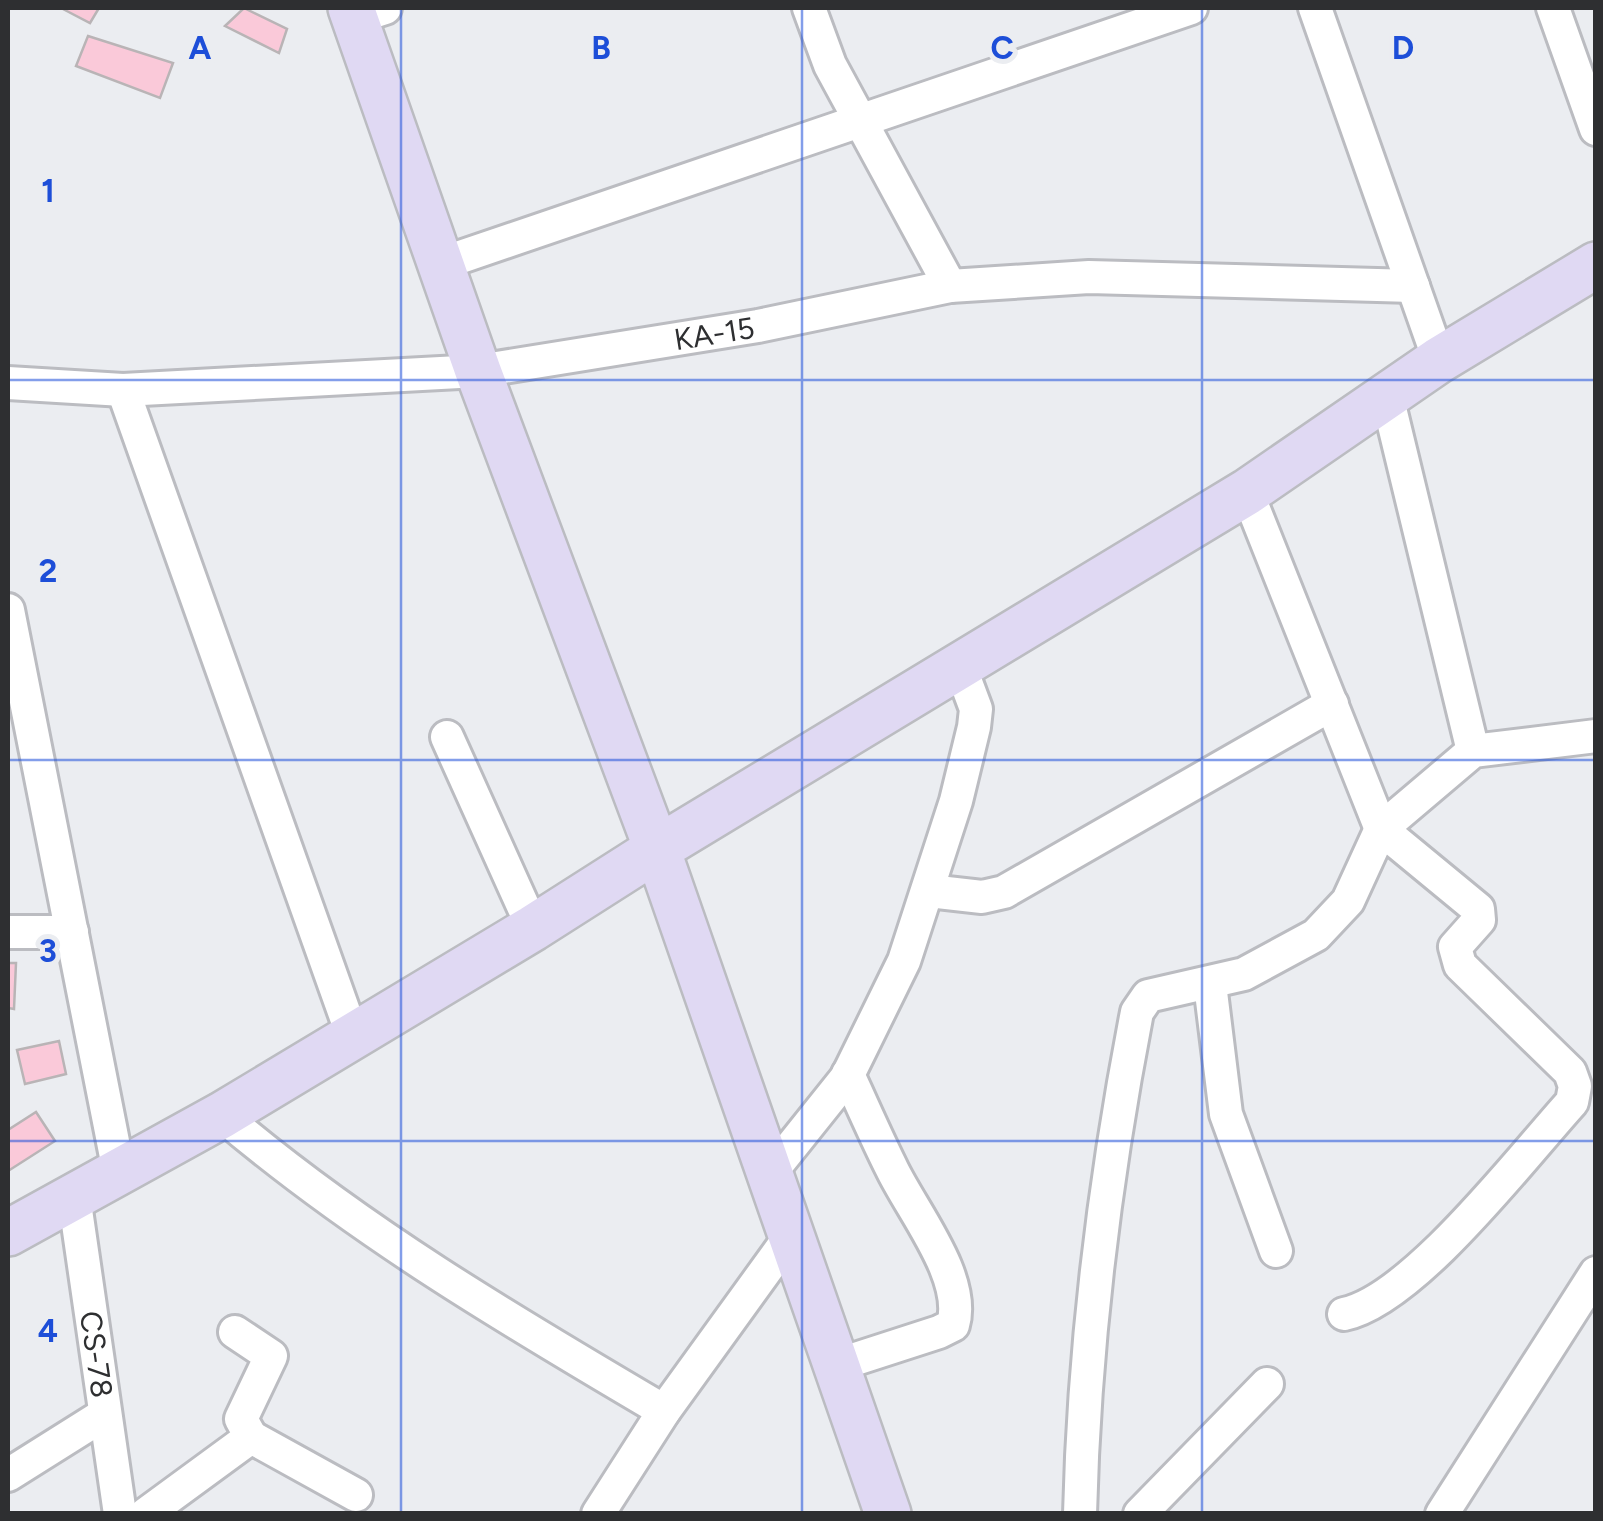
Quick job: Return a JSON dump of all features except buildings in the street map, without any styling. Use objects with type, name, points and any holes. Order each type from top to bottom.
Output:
[{"type":"main road","points":[[363,11],[440,264],[657,848],[888,1514]]},
{"type":"main road","points":[[8,1233],[222,1115],[534,928],[657,848],[1248,492],[1439,360],[1596,265]]},
{"type":"street","points":[[809,8],[830,65],[950,286]]},
{"type":"street","points":[[440,264],[1191,8]]},
{"type":"street","points":[[1315,8],[1439,360]]},
{"type":"street","points":[[1553,8],[1580,37],[1596,129]]},
{"type":"street","name":"KA-15","points":[[8,383],[122,390],[478,371],[758,326],[950,286],[1088,276],[1413,286]]},
{"type":"street","points":[[122,390],[352,1036]]},
{"type":"street","points":[[1387,396],[1473,750]]},
{"type":"street","points":[[1248,492],[1381,829],[1478,909],[1479,920],[1455,947],[1460,966],[1570,1072],[1575,1086],[1572,1102],[1422,1266],[1364,1310],[1344,1314]]},
{"type":"street","points":[[8,610],[19,720],[72,932],[119,1172]]},
{"type":"street","points":[[771,1172],[821,1114],[848,1074],[904,961],[956,801],[976,709],[960,666]]},
{"type":"street","points":[[929,891],[982,897],[1004,892],[1332,704]]},
{"type":"street","points":[[1080,1514],[1082,1409],[1110,1160],[1137,1012],[1148,996],[1210,984],[1278,958],[1316,935],[1348,901],[1381,829],[1473,750],[1596,736]]},
{"type":"street","points":[[447,738],[534,928]]},
{"type":"street","points":[[8,932],[72,932]]},
{"type":"street","points":[[1210,984],[1226,1114],[1276,1251]]},
{"type":"street","points":[[837,1366],[939,1332],[954,1325],[958,1311],[940,1255],[892,1171],[848,1074]]},
{"type":"street","points":[[222,1115],[297,1179],[390,1244],[664,1411]]},
{"type":"street","name":"CS-78","points":[[74,1196],[120,1514]]},
{"type":"street","points":[[598,1514],[664,1411],[792,1234]]},
{"type":"street","points":[[1442,1514],[1596,1273]]},
{"type":"street","points":[[235,1332],[271,1356],[240,1419],[251,1437],[356,1495]]},
{"type":"street","points":[[1140,1514],[1268,1384]]},
{"type":"street","points":[[8,1474],[105,1414]]},
{"type":"street","points":[[146,1514],[251,1437]]}]
